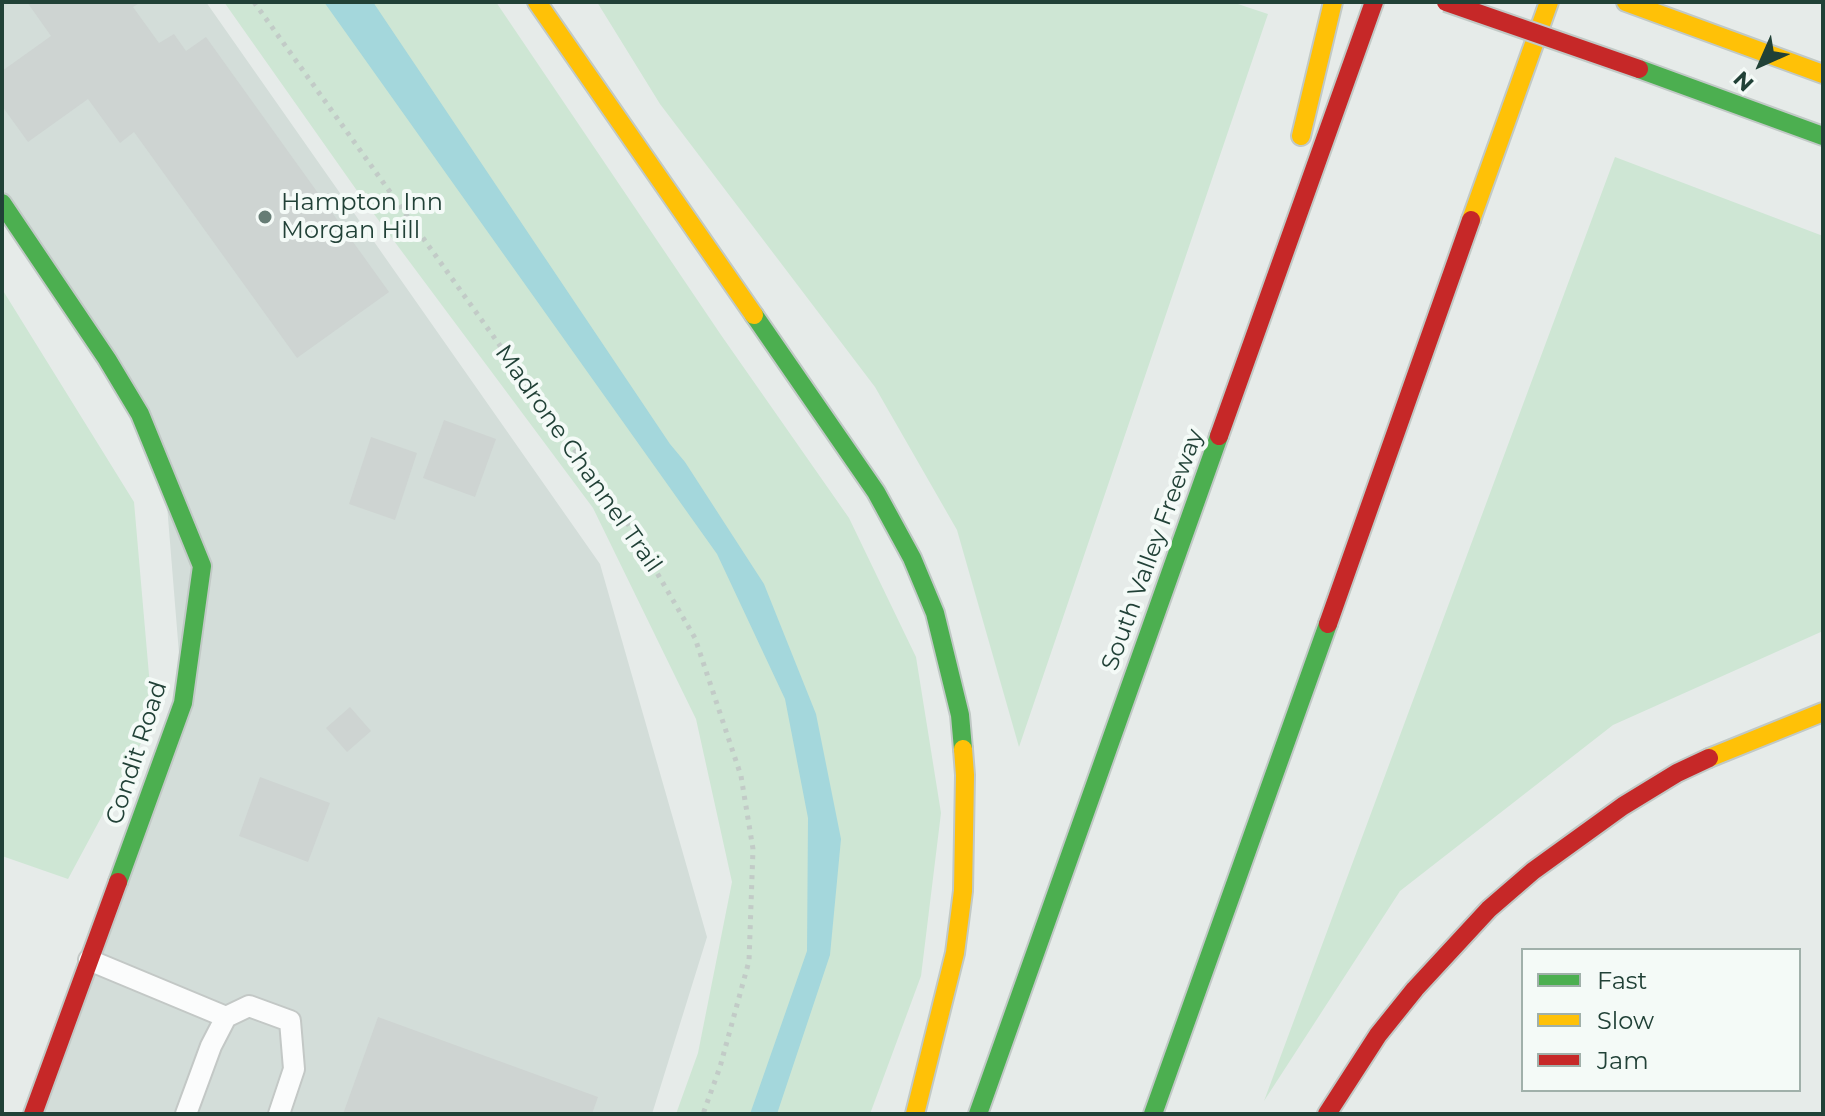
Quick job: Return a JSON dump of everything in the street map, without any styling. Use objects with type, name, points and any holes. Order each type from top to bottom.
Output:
[{"type":"main road","points":[[537,2],[876,492],[912,558],[935,613],[960,715],[965,775],[963,876],[955,953],[915,1114]]},
{"type":"main road","points":[[1253,343],[1333,2]]},
{"type":"main road","name":"South Valley Freeway","points":[[978,1114],[1374,2]]},
{"type":"main road","points":[[1446,2],[1823,136]]},
{"type":"main road","points":[[1153,1114],[1549,2]]},
{"type":"main road","points":[[1626,2],[1823,74]]},
{"type":"main road","name":"Condit Road","points":[[2,203],[107,359],[140,414],[202,566],[183,703],[33,1114]]},
{"type":"main road","points":[[1327,1114],[1378,1035],[1415,989],[1489,909],[1533,871],[1611,814],[1677,773],[1728,749],[1823,712]]},
{"type":"lane","points":[[89,960],[226,1017]]},
{"type":"lane","points":[[186,1114],[211,1046],[226,1017],[249,1006],[290,1021],[294,1069],[279,1114]]},
{"type":"path","name":"Madrone Channel Trail","points":[[254,2],[632,530],[695,638],[741,776],[753,849],[749,961],[720,1067],[703,1114]]},
{"type":"shaded area","points":[[2,2],[206,2],[600,564],[707,937],[652,1114],[41,1114],[183,703],[164,468],[2,215]]},
{"type":"green space","points":[[224,2],[496,2],[849,518],[916,657],[941,813],[921,976],[870,1114],[676,1114],[698,1053],[732,882],[696,719],[593,508],[365,202]]},
{"type":"green space","points":[[597,2],[1232,2],[1268,14],[1019,747],[957,530],[875,387],[660,104]]},
{"type":"green space","points":[[1615,157],[1823,236],[1823,631],[1613,725],[1400,891],[1264,1101]]},
{"type":"green space","points":[[2,289],[134,502],[153,721],[68,879],[2,856]]},
{"type":"water","points":[[324,2],[373,2],[685,462],[764,584],[816,714],[841,839],[830,955],[777,1114],[750,1114],[807,951],[808,818],[785,699],[717,554]]},
{"type":"building","name":"Hampton Inn Morgan Hill","points":[[27,2],[141,2],[133,7],[159,43],[174,34],[186,51],[206,37],[389,292],[297,358],[134,132],[120,143],[88,99],[28,142],[2,106],[2,71],[51,36]]},
{"type":"building","points":[[444,420],[496,439],[475,497],[423,478]]},
{"type":"building","points":[[371,437],[417,453],[395,520],[349,504]]},
{"type":"building","points":[[350,707],[371,731],[347,752],[326,728]]},
{"type":"building","points":[[260,777],[330,803],[308,862],[239,836]]},
{"type":"building","points":[[378,1017],[598,1097],[592,1114],[343,1114]]},
{"type":"traffic: fast","points":[[1639,69],[1823,136]]},
{"type":"traffic: fast","points":[[2,203],[107,359],[140,414],[202,566],[183,703],[118,882]]},
{"type":"traffic: fast","points":[[754,315],[876,492],[912,558],[935,613],[960,715],[963,749]]},
{"type":"traffic: fast","points":[[978,1114],[1219,436]]},
{"type":"traffic: fast","points":[[1153,1114],[1328,624]]},
{"type":"traffic: slow","points":[[537,2],[754,315]]},
{"type":"traffic: slow","points":[[1301,136],[1333,2]]},
{"type":"traffic: slow","points":[[1471,220],[1549,2]]},
{"type":"traffic: slow","points":[[1626,2],[1823,74]]},
{"type":"traffic: slow","points":[[1709,758],[1823,712]]},
{"type":"traffic: slow","points":[[915,1114],[955,953],[963,891],[963,749]]},
{"type":"traffic: jam","points":[[1219,436],[1374,2]]},
{"type":"traffic: jam","points":[[1446,2],[1639,69]]},
{"type":"traffic: jam","points":[[1328,624],[1471,220]]},
{"type":"traffic: jam","points":[[1327,1114],[1378,1035],[1415,989],[1489,909],[1533,871],[1623,806],[1677,773],[1709,758]]},
{"type":"traffic: jam","points":[[33,1114],[118,882]]},
{"type":"place","name":"Hampton Inn Morgan Hill","points":[[265,217]]}]
